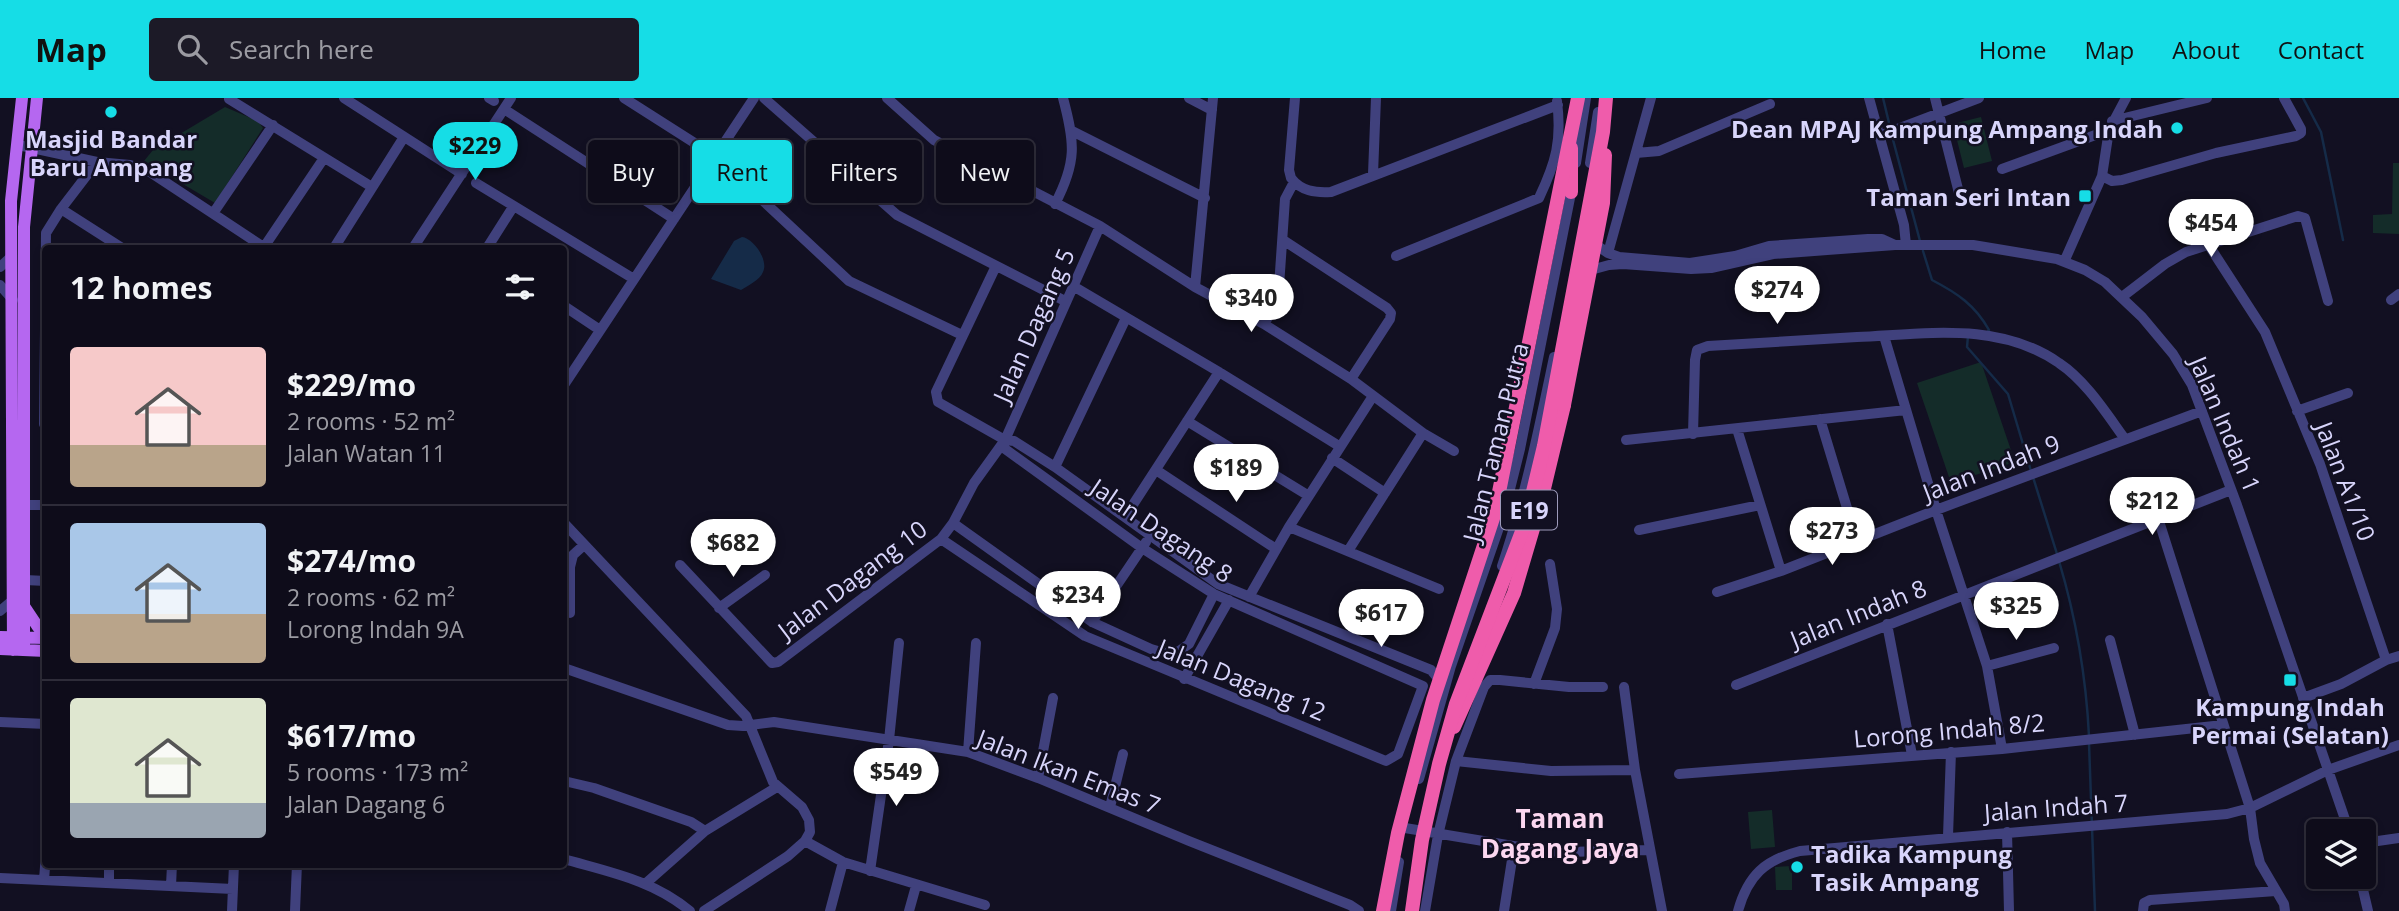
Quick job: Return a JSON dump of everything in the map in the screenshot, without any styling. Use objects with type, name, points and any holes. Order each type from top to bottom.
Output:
[{"type":"highway","name":"E19","points":[[1383,911],[1398,833],[1433,700],[1495,512],[1578,98]]},
{"type":"highway","name":"E19","points":[[1412,911],[1422,840],[1442,752],[1456,704],[1526,522],[1545,446],[1606,98]]},
{"type":"highway","points":[[1562,100],[1572,192]]},
{"type":"highway","points":[[1438,764],[1514,593],[1543,493],[1564,405],[1603,203],[1606,162],[1602,132]]},
{"type":"highway","points":[[1497,631],[1514,570],[1518,517]]},
{"type":"main road","points":[[11,642],[24,580],[22,98]]},
{"type":"main road","points":[[37,98],[11,201],[13,300],[7,543],[19,603],[42,632]]},
{"type":"main road","points":[[11,642],[13,615],[19,603]]},
{"type":"main road","points":[[11,642],[42,637]]},
{"type":"main road","points":[[11,642],[42,650]]},
{"type":"street","points":[[344,98],[462,174]]},
{"type":"street","points":[[414,245],[512,98]]},
{"type":"street","points":[[624,98],[692,141]]},
{"type":"street","points":[[726,140],[754,98]]},
{"type":"street","points":[[764,98],[897,215],[1065,302]]},
{"type":"street","points":[[887,98],[934,140],[1100,226],[1195,287],[1264,324],[1351,379],[1423,433],[1454,451]]},
{"type":"street","points":[[1055,204],[1070,171],[1072,131],[1063,98]]},
{"type":"street","points":[[1189,98],[1212,110]]},
{"type":"street","points":[[1195,287],[1213,98]]},
{"type":"street","points":[[1295,98],[1289,170],[1294,182],[1312,191],[1331,192],[1562,100],[1560,142],[1539,198],[1396,256]]},
{"type":"street","points":[[1373,174],[1376,98]]},
{"type":"street","name":"Jalan Taman Putra","points":[[1391,911],[1405,828],[1451,666],[1504,513],[1520,449],[1572,192],[1586,98]]},
{"type":"street","name":"Jalan Taman Putra","points":[[1405,911],[1419,831],[1455,704],[1518,517],[1533,460],[1580,231],[1599,98]]},
{"type":"street","points":[[1608,253],[1651,98]]},
{"type":"street","points":[[1869,98],[1904,225],[1900,245]]},
{"type":"street","points":[[1935,98],[1959,193]]},
{"type":"street","points":[[1879,136],[1979,98]]},
{"type":"street","points":[[2064,261],[2102,176],[2111,125],[2126,98]]},
{"type":"street","points":[[2003,169],[2111,125],[2207,98]]},
{"type":"street","points":[[2102,176],[2112,181],[2122,180],[2216,153],[2296,136],[2301,133],[2301,129],[2284,98]]},
{"type":"street","points":[[229,99],[372,187]]},
{"type":"street","points":[[1636,153],[1658,151],[1770,104]]},
{"type":"street","points":[[504,109],[674,219]]},
{"type":"street","points":[[214,212],[273,125]]},
{"type":"street","points":[[1072,131],[1205,198]]},
{"type":"street","points":[[336,245],[404,137]]},
{"type":"street","points":[[24,147],[97,162],[130,165],[150,172],[261,245]]},
{"type":"street","points":[[267,245],[324,158]]},
{"type":"street","points":[[45,245],[48,227],[97,162]]},
{"type":"street","points":[[1264,324],[1278,301],[1286,199],[1294,182]]},
{"type":"street","points":[[476,183],[634,279]]},
{"type":"street","points":[[567,380],[692,191]]},
{"type":"street","points":[[765,203],[849,281],[962,335]]},
{"type":"street","points":[[488,245],[513,207]]},
{"type":"street","points":[[61,209],[117,245]]},
{"type":"street","points":[[2122,297],[2165,264],[2186,252],[2298,216],[2305,218],[2328,302]]},
{"type":"street","name":"Jalan Dagang 5","points":[[1003,443],[1100,226]]},
{"type":"street","name":"Jalan Indah 1","points":[[1580,231],[1589,241],[1619,257],[1690,262],[1735,256],[1769,246],[1868,239],[1882,239],[1900,245]]},
{"type":"street","points":[[1283,240],[1391,313],[1390,319],[1351,379]]},
{"type":"street","name":"Jalan A1/10","points":[[2208,244],[2265,332],[2344,529],[2368,611],[2386,660]]},
{"type":"street","name":"Jalan Indah 1","points":[[1570,277],[1609,265],[1711,268],[1773,254],[1900,245],[1973,246],[2044,255],[2085,270],[2105,282],[2173,354],[2192,385],[2231,489],[2345,819]]},
{"type":"street","points":[[0,267],[12,256]]},
{"type":"street","points":[[996,266],[962,335],[936,397],[945,407],[1003,443],[1014,441],[1055,467],[1218,584],[1431,670],[1441,679],[1445,690]]},
{"type":"street","points":[[0,285],[13,300]]},
{"type":"street","points":[[1073,286],[1339,446]]},
{"type":"street","points":[[567,308],[600,330]]},
{"type":"street","points":[[1055,467],[1126,318]]},
{"type":"street","points":[[1693,434],[1697,350],[1708,346],[1937,332],[2000,337],[2034,349],[2060,363],[2091,395],[2125,439]]},
{"type":"street","points":[[1884,336],[1936,510],[1987,666],[2002,749]]},
{"type":"street","points":[[1125,517],[1219,372]]},
{"type":"street","points":[[2297,411],[2348,393]]},
{"type":"street","points":[[1250,597],[1289,527],[1373,396]]},
{"type":"street","points":[[1626,440],[1906,410]]},
{"type":"street","name":"Jalan Indah 9","points":[[1717,592],[1781,571],[2202,411]]},
{"type":"street","points":[[1820,419],[1857,541]]},
{"type":"street","points":[[1187,422],[1309,496]]},
{"type":"street","points":[[25,424],[42,424]]},
{"type":"street","points":[[1737,429],[1781,571]]},
{"type":"street","points":[[1348,551],[1423,433]]},
{"type":"street","name":"Jalan Dagang 10","points":[[719,608],[772,663],[778,662],[941,539],[953,523],[974,483],[1003,443]]},
{"type":"street","name":"Jalan Dagang 8","points":[[1003,443],[1142,548],[1214,594],[1423,686]]},
{"type":"street","points":[[1332,458],[1385,493]]},
{"type":"street","points":[[1156,470],[1276,549]]},
{"type":"street","name":"Jalan Indah 8","points":[[1736,685],[2231,489]]},
{"type":"street","points":[[25,505],[42,505]]},
{"type":"street","points":[[1639,530],[1760,505]]},
{"type":"street","points":[[2158,518],[2250,808],[2260,863],[2284,904],[2285,911]]},
{"type":"street","name":"Jalan Dagang 10","points":[[953,523],[1091,622],[1168,654],[1189,644],[1214,594]]},
{"type":"street","points":[[567,526],[740,709],[751,724],[768,772],[777,787],[791,796],[806,813],[810,826],[805,841],[788,856],[704,911]]},
{"type":"street","points":[[1289,527],[1439,589]]},
{"type":"street","points":[[1091,622],[1150,536]]},
{"type":"street","name":"Jalan Dagang 12","points":[[941,539],[1085,636],[1386,761],[1398,754],[1423,686]]},
{"type":"street","points":[[570,612],[570,568],[573,555],[584,545]]},
{"type":"street","points":[[1534,684],[1555,628],[1558,609],[1549,564]]},
{"type":"street","points":[[680,565],[719,608],[765,575]]},
{"type":"street","points":[[24,580],[42,581]]},
{"type":"street","points":[[1184,679],[1229,600]]},
{"type":"street","points":[[0,611],[19,603]]},
{"type":"street","points":[[1886,624],[1912,755]]},
{"type":"street","points":[[2110,640],[2135,735]]},
{"type":"street","points":[[870,870],[889,740],[899,643]]},
{"type":"street","points":[[968,752],[976,643]]},
{"type":"street","points":[[1987,666],[2054,648]]},
{"type":"street","points":[[2303,698],[2341,684],[2399,656]]},
{"type":"street","points":[[1431,670],[1451,666]]},
{"type":"street","name":"Jalan Ikan Emas 7","points":[[567,669],[728,725],[774,722],[968,752],[1110,807],[1359,911]]},
{"type":"street","points":[[1426,911],[1438,835],[1456,761],[1484,687],[1490,680],[1603,687]]},
{"type":"street","points":[[1624,687],[1635,770],[1662,911]]},
{"type":"street","points":[[1038,778],[1053,698]]},
{"type":"street","points":[[0,722],[42,724]]},
{"type":"street","name":"Lorong Indah 8/2","points":[[1679,774],[2002,749],[2223,724]]},
{"type":"street","name":"Jalan Indah 7","points":[[1738,911],[1743,894],[1763,867],[1778,857],[1800,851],[2073,825],[2204,817],[2250,808],[2328,770],[2399,745]]},
{"type":"street","points":[[1948,836],[1951,752]]},
{"type":"street","points":[[1110,807],[1123,754]]},
{"type":"street","points":[[1456,761],[1551,771],[1635,770]]},
{"type":"street","points":[[567,782],[594,788],[691,821],[705,831]]},
{"type":"street","points":[[645,884],[705,831],[777,787]]},
{"type":"street","points":[[1405,828],[1514,848],[1566,852],[1650,850]]},
{"type":"street","points":[[2007,832],[2009,911]]},
{"type":"street","points":[[2376,842],[2399,838]]},
{"type":"street","points":[[805,841],[843,862],[985,905]]},
{"type":"street","points":[[1504,911],[1514,848]]},
{"type":"street","points":[[567,860],[645,884],[671,895],[690,911]]},
{"type":"street","points":[[829,910],[843,862]]},
{"type":"street","points":[[44,880],[45,868]]},
{"type":"street","points":[[109,868],[109,883]]},
{"type":"street","points":[[171,886],[172,868]]},
{"type":"street","points":[[232,911],[234,868]]},
{"type":"street","points":[[295,911],[297,868]]},
{"type":"street","points":[[0,878],[233,889]]},
{"type":"street","points":[[909,911],[916,886]]},
{"type":"street","points":[[2363,889],[2368,911]]},
{"type":"street","points":[[2143,911],[2144,903],[2150,900],[2276,891]]},
{"type":"green space","points":[[225,107],[258,121],[263,128],[215,203],[144,161],[153,150]]},
{"type":"green space","points":[[1981,117],[1992,161],[1964,168],[1953,124]]},
{"type":"green space","points":[[2393,163],[2399,163],[2399,234],[2373,233],[2373,215],[2392,214]]},
{"type":"green space","points":[[1981,362],[2015,462],[1951,483],[1917,383]]},
{"type":"green space","points":[[1772,810],[1775,847],[1751,849],[1748,812]]},
{"type":"green space","points":[[1792,866],[1792,890],[1776,890],[1775,867]]},
{"type":"water","points":[[742,237],[751,241],[759,250],[764,267],[759,278],[741,290],[711,279],[734,241]]},
{"type":"waterway","points":[[1883,98],[1890,127]]},
{"type":"waterway","points":[[2303,98],[2321,132],[2343,240]]},
{"type":"waterway","points":[[1892,136],[1920,241]]},
{"type":"waterway","points":[[1923,251],[1932,280],[1971,307],[1984,321],[1989,330],[1987,333]]},
{"type":"waterway","points":[[1968,336],[1967,347],[2008,394],[2031,471]]},
{"type":"waterway","points":[[2033,477],[2057,554]]},
{"type":"waterway","points":[[2059,561],[2079,647],[2089,736]]},
{"type":"waterway","points":[[2089,743],[2095,911]]},
{"type":"place","name":"Masjid Bandar Baru Ampang","points":[[111,112]]},
{"type":"place","name":"Dean MPAJ Kampung Ampang Indah","points":[[2177,128]]},
{"type":"place","name":"Taman Seri Intan","points":[[2085,196]]},
{"type":"place","name":"Kampung Indah Permai (Selatan)","points":[[2290,680]]},
{"type":"place","name":"Tadika Kampung Tasik Ampang","points":[[1797,867]]},
{"type":"district","name":"Taman Dagang Jaya","points":[[1560,833]]}]
